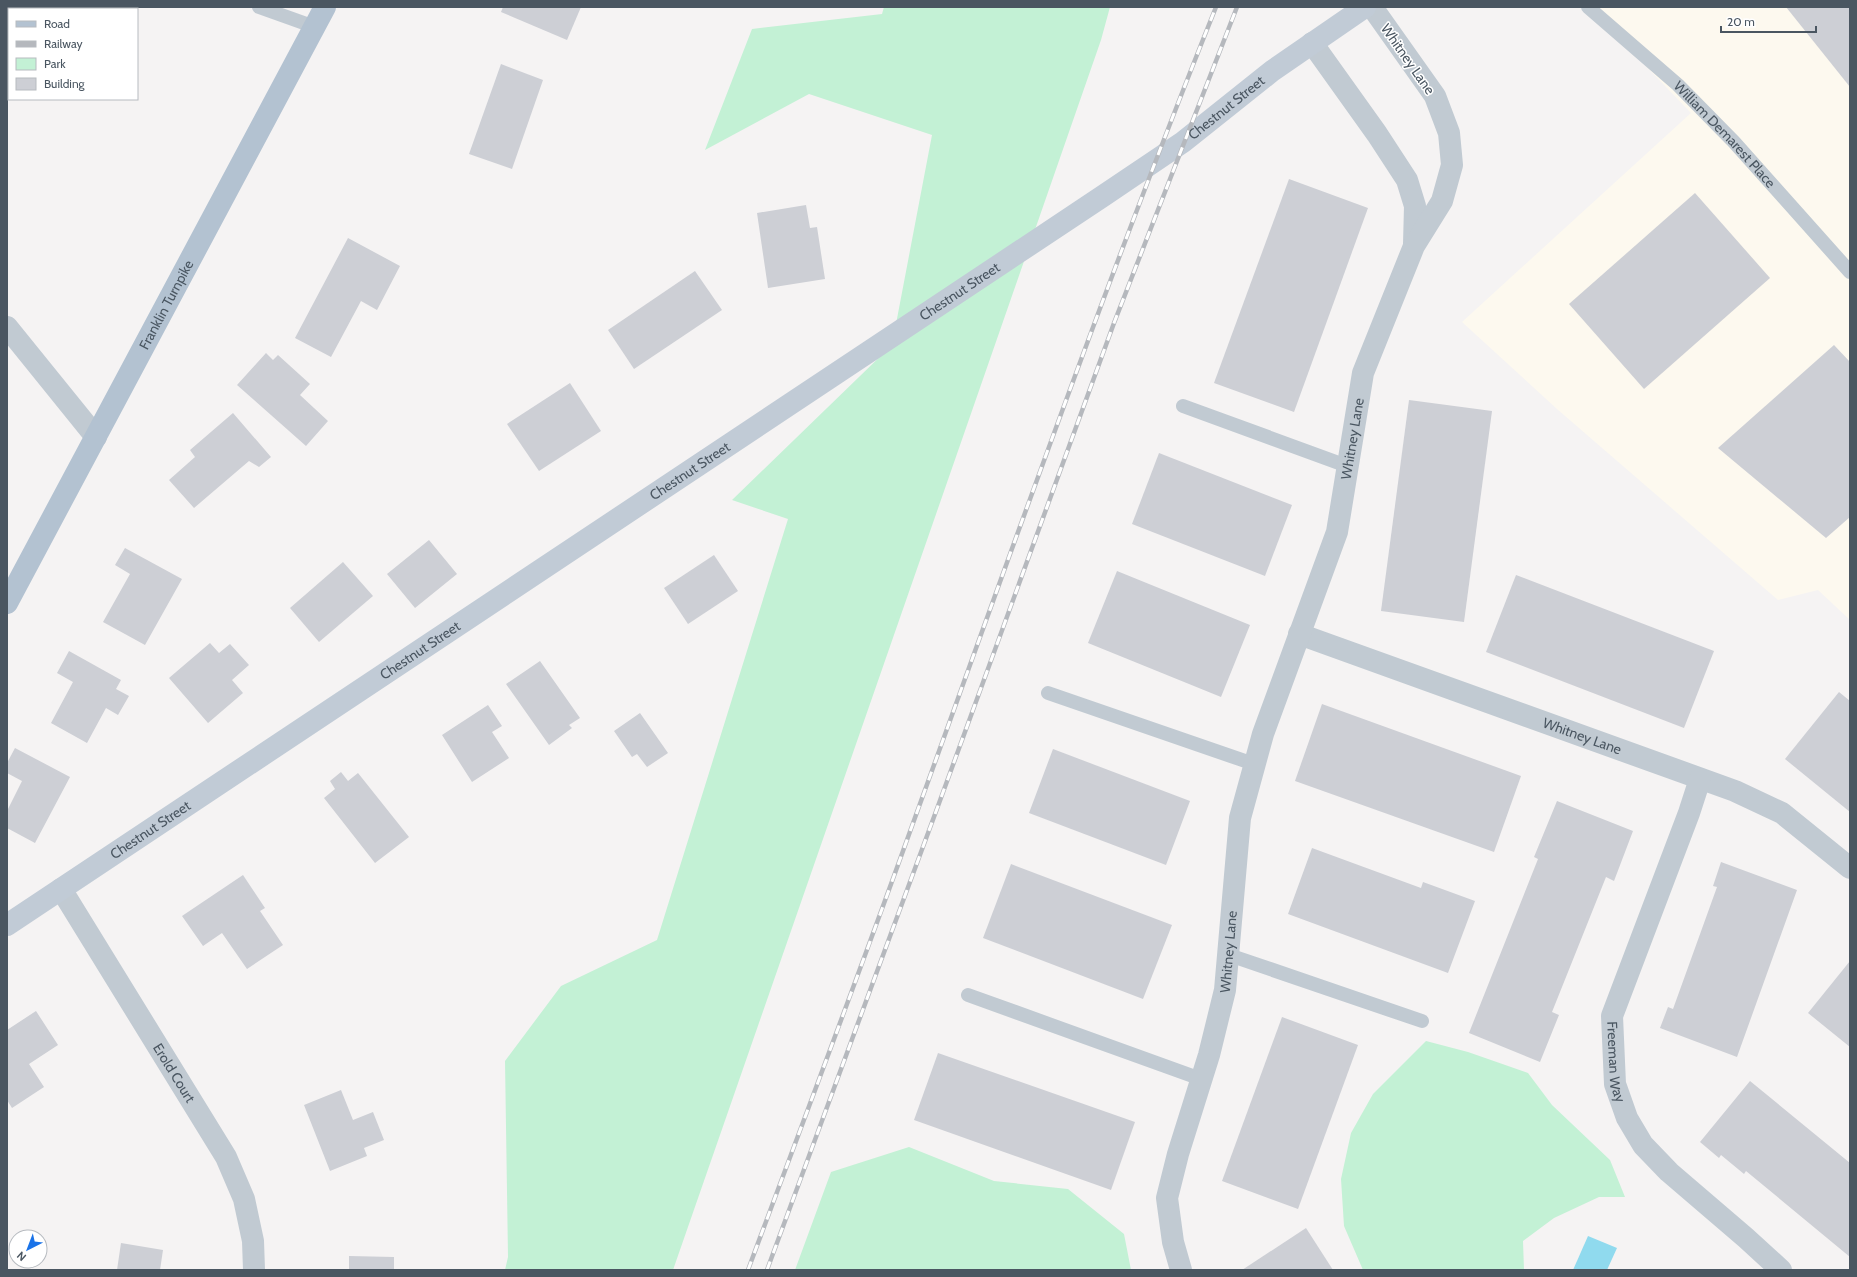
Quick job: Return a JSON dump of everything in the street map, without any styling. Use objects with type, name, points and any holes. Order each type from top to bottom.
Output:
[{"type":"main road","name":"Franklin Turnpike","points":[[7,603],[325,7]]},
{"type":"street","name":"Chestnut Street","points":[[7,925],[1183,142],[1272,71],[1365,7]]},
{"type":"street","name":"Whitney Lane","points":[[1181,1270],[1173,1242],[1167,1198],[1178,1154],[1201,1079],[1225,990],[1240,818],[1263,734],[1336,532],[1363,373],[1414,246],[1442,201],[1452,165],[1449,133],[1435,96],[1372,7]]},
{"type":"street","name":"Whitney Lane","points":[[1312,44],[1377,134],[1407,180],[1415,206],[1414,246]]},
{"type":"street","points":[[7,327],[96,438]]},
{"type":"street","name":"Whitney Lane","points":[[1299,634],[1735,792],[1782,813],[1850,868]]},
{"type":"street","name":"Freeman Way","points":[[1700,779],[1689,813],[1612,1016],[1615,1084],[1627,1118],[1643,1145],[1669,1172],[1781,1270]]},
{"type":"street","name":"Erold Court","points":[[61,889],[226,1157],[244,1199],[253,1241],[254,1270]]},
{"type":"lane","points":[[259,7],[315,27]]},
{"type":"lane","name":"William Demarest Place","points":[[1588,7],[1678,85],[1734,142],[1850,272]]},
{"type":"lane","points":[[1183,406],[1347,466]]},
{"type":"lane","points":[[1048,693],[1254,764]]},
{"type":"lane","points":[[1228,955],[1422,1021]]},
{"type":"lane","points":[[968,995],[1201,1079]]},
{"type":"shaded area","points":[[1589,7],[1850,7],[1850,620],[1818,590],[1778,600],[1557,409],[1462,322],[1691,113]]},
{"type":"green space","points":[[884,7],[1110,7],[1101,40],[673,1270],[505,1270],[508,1257],[505,1061],[561,986],[657,940],[788,519],[732,500],[892,345],[932,135],[809,94],[705,150],[752,29],[882,14]]},
{"type":"green space","points":[[1426,1041],[1468,1052],[1528,1073],[1552,1105],[1610,1160],[1625,1197],[1599,1197],[1554,1218],[1523,1241],[1524,1270],[1363,1270],[1344,1226],[1341,1179],[1351,1133],[1373,1094]]},
{"type":"green space","points":[[909,1147],[994,1181],[1068,1189],[1124,1234],[1131,1270],[795,1270],[831,1172]]},
{"type":"water","points":[[1588,1236],[1617,1248],[1607,1270],[1573,1270]]},
{"type":"building","points":[[503,7],[581,7],[567,40],[501,12]]},
{"type":"building","points":[[1786,7],[1850,7],[1850,87]]},
{"type":"building","points":[[501,64],[543,80],[512,169],[469,154]]},
{"type":"building","points":[[1289,179],[1368,208],[1294,412],[1214,383]]},
{"type":"building","points":[[1695,193],[1770,278],[1644,389],[1569,304]]},
{"type":"building","points":[[806,205],[810,228],[817,227],[825,279],[768,288],[757,213]]},
{"type":"building","points":[[348,238],[400,266],[377,310],[361,301],[331,357],[295,338]]},
{"type":"building","points":[[695,271],[722,310],[634,369],[608,330]]},
{"type":"building","points":[[1834,345],[1850,362],[1850,517],[1826,538],[1718,448]]},
{"type":"building","points":[[266,353],[273,360],[278,355],[310,384],[300,395],[328,421],[306,446],[237,385]]},
{"type":"building","points":[[570,383],[601,431],[539,471],[507,424]]},
{"type":"building","points":[[1409,400],[1492,411],[1464,622],[1381,611]]},
{"type":"building","points":[[233,413],[271,457],[259,467],[249,461],[194,508],[169,480],[195,457],[190,450]]},
{"type":"building","points":[[1159,453],[1292,505],[1265,576],[1132,524]]},
{"type":"building","points":[[429,540],[457,574],[415,608],[387,574]]},
{"type":"building","points":[[125,548],[182,579],[145,645],[103,622],[130,574],[115,565]]},
{"type":"building","points":[[714,555],[738,591],[688,624],[664,588]]},
{"type":"building","points":[[343,562],[373,596],[319,642],[290,608]]},
{"type":"building","points":[[1117,571],[1250,625],[1221,697],[1088,643]]},
{"type":"building","points":[[1516,575],[1714,651],[1684,728],[1486,652]]},
{"type":"building","points":[[210,643],[219,653],[230,644],[249,665],[232,680],[243,693],[208,723],[169,678]]},
{"type":"building","points":[[69,651],[121,680],[116,689],[129,696],[118,715],[106,708],[87,743],[51,723],[73,682],[57,673]]},
{"type":"building","points":[[540,661],[580,718],[569,725],[572,728],[549,745],[506,684]]},
{"type":"building","points":[[1839,692],[1850,701],[1850,812],[1785,759]]},
{"type":"building","points":[[1322,704],[1521,776],[1494,852],[1295,781]]},
{"type":"building","points":[[488,705],[502,726],[492,732],[509,758],[472,782],[442,735]]},
{"type":"building","points":[[640,713],[668,753],[647,767],[637,754],[632,757],[614,731]]},
{"type":"building","points":[[15,748],[70,777],[35,843],[7,828],[7,811],[22,781],[7,773],[7,763]]},
{"type":"building","points":[[1053,749],[1190,801],[1166,865],[1029,813]]},
{"type":"building","points":[[341,772],[348,781],[358,773],[409,837],[375,863],[324,798],[335,789],[330,781]]},
{"type":"building","points":[[1557,801],[1633,831],[1614,881],[1606,877],[1552,1012],[1559,1015],[1540,1062],[1469,1033],[1538,859],[1534,857]]},
{"type":"building","points":[[1312,848],[1421,888],[1423,882],[1475,901],[1448,973],[1288,914]]},
{"type":"building","points":[[1721,862],[1797,890],[1737,1057],[1660,1028],[1668,1007],[1673,1009],[1717,887],[1713,886]]},
{"type":"building","points":[[1011,864],[1172,925],[1143,999],[983,938]]},
{"type":"building","points":[[243,875],[265,908],[260,911],[283,945],[247,969],[222,933],[203,946],[182,916]]},
{"type":"building","points":[[1850,961],[1850,1047],[1808,1013]]},
{"type":"building","points":[[36,1011],[58,1045],[29,1064],[44,1087],[12,1108],[7,1100],[7,1030]]},
{"type":"building","points":[[1282,1017],[1358,1045],[1298,1209],[1222,1181]]},
{"type":"building","points":[[938,1053],[1135,1122],[1111,1190],[914,1120]]},
{"type":"building","points":[[1750,1081],[1850,1163],[1850,1257],[1746,1171],[1744,1174],[1721,1155],[1719,1158],[1700,1142]]},
{"type":"building","points":[[341,1090],[353,1120],[373,1112],[384,1140],[364,1148],[367,1156],[330,1171],[304,1105]]},
{"type":"building","points":[[1306,1228],[1333,1270],[1242,1270]]},
{"type":"building","points":[[121,1243],[163,1250],[160,1270],[117,1270]]},
{"type":"building","points":[[349,1256],[394,1257],[394,1270],[349,1270]]},
{"type":"railway","points":[[748,1270],[872,937],[1098,313],[1216,7]]},
{"type":"railway","points":[[767,1270],[1114,323],[1237,7]]}]
